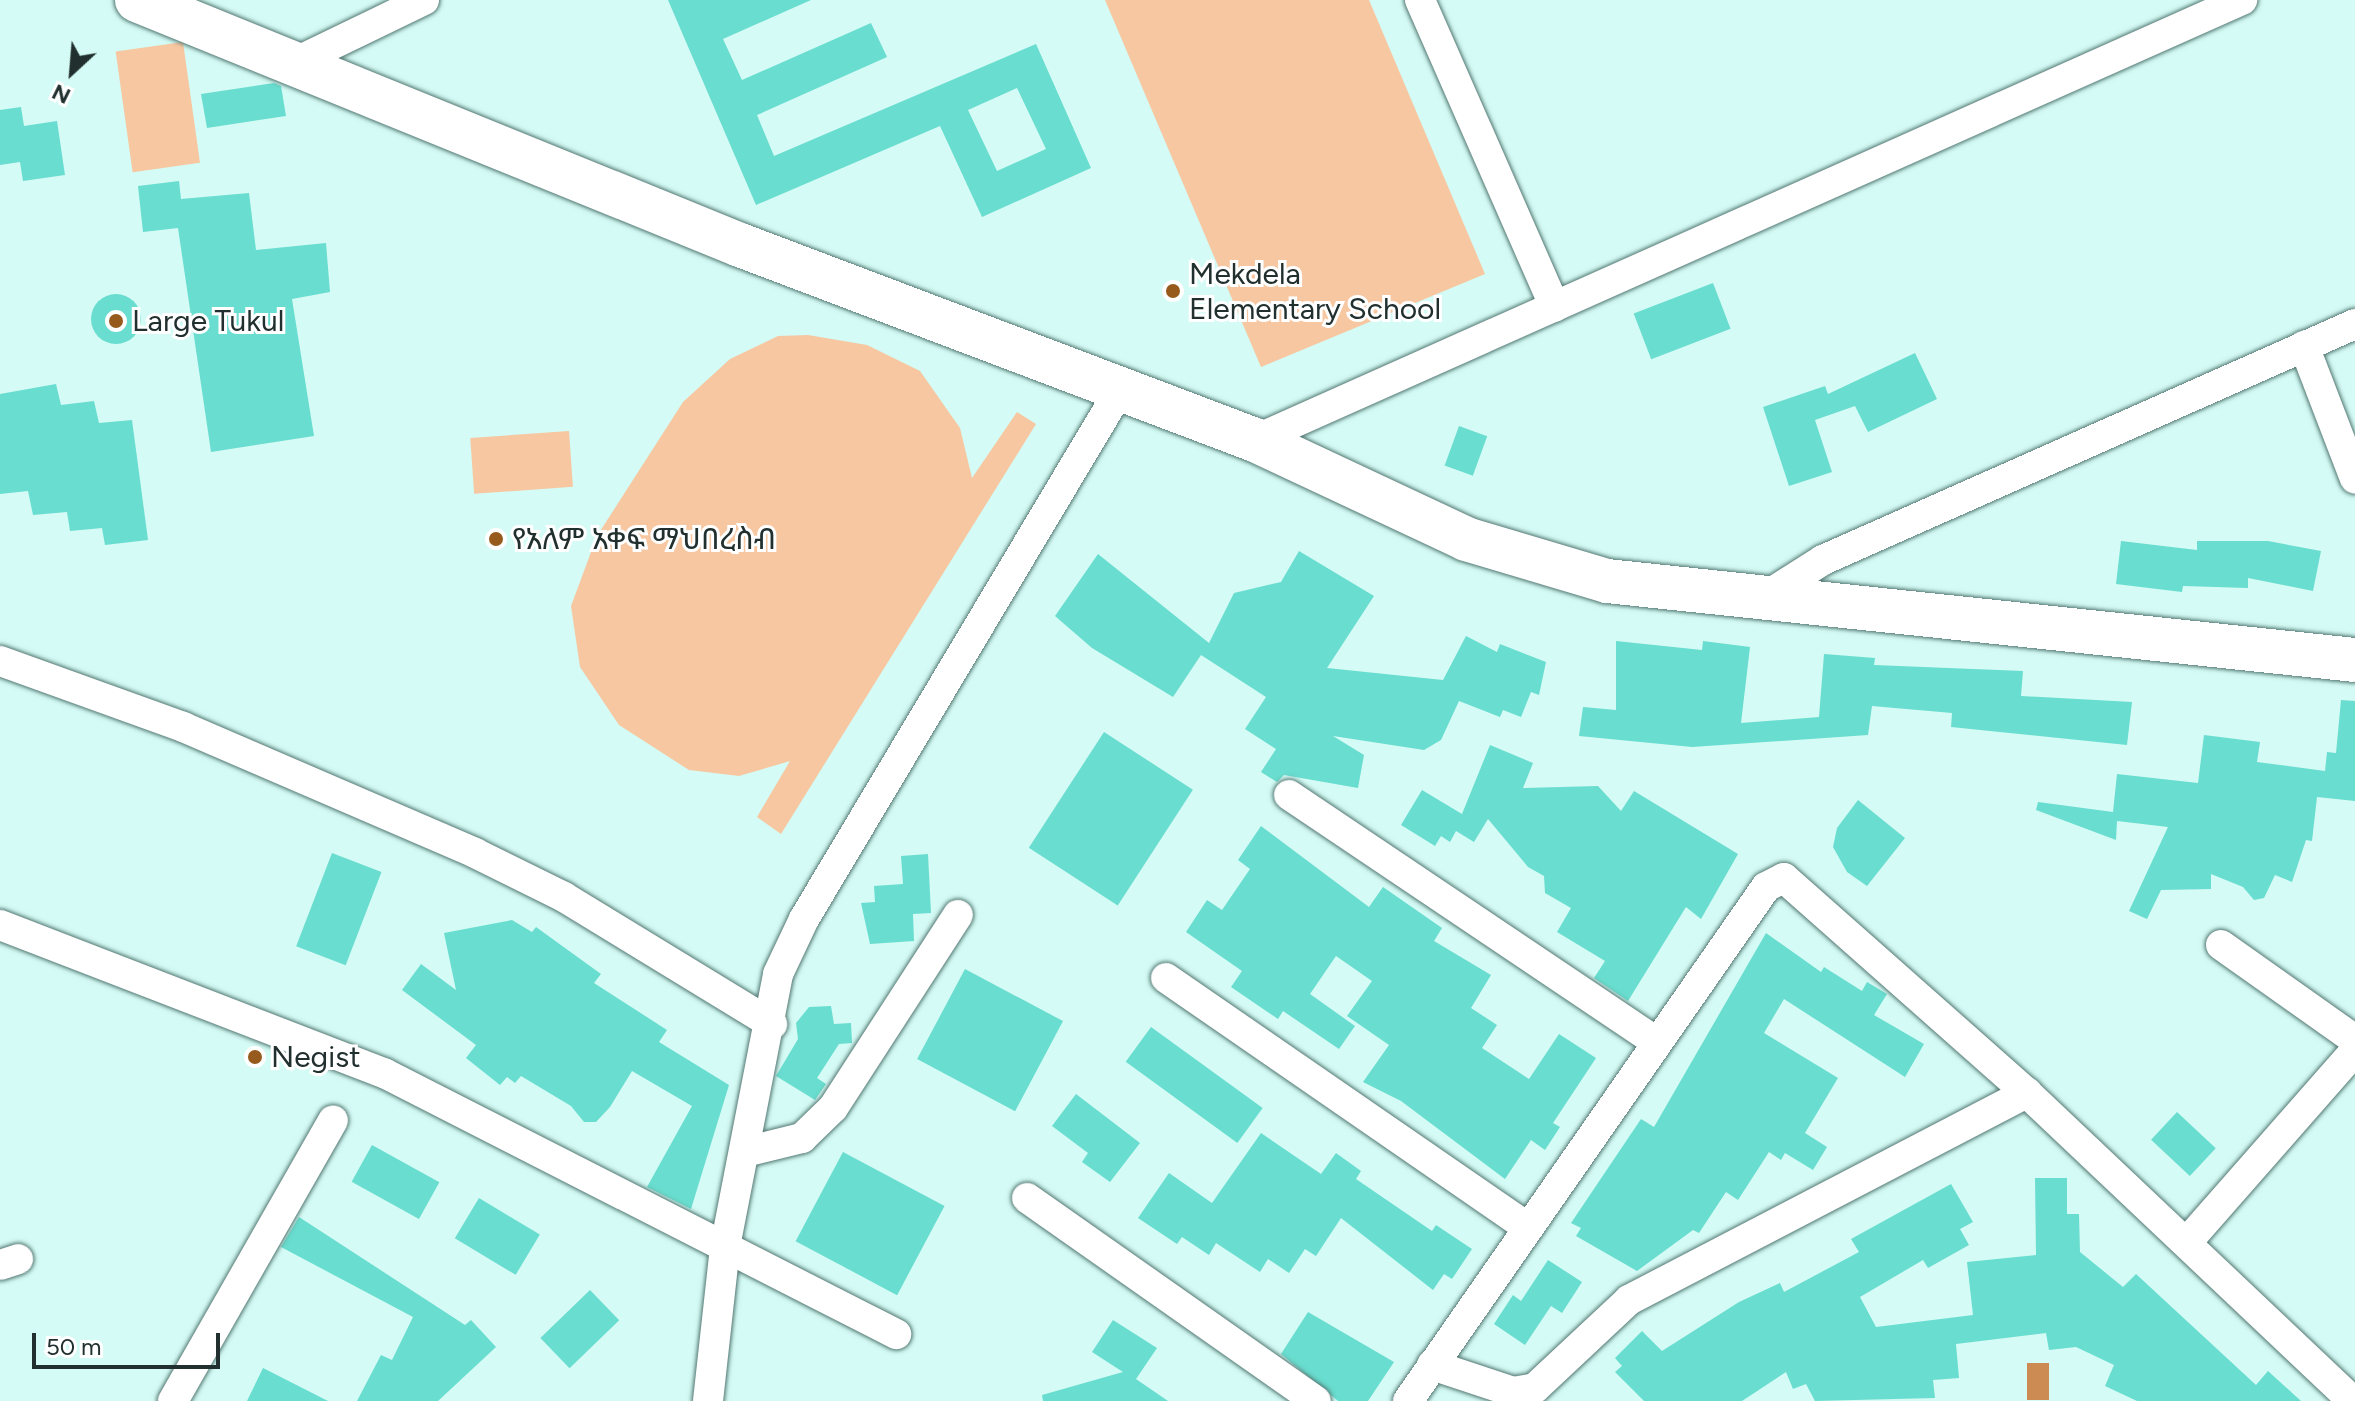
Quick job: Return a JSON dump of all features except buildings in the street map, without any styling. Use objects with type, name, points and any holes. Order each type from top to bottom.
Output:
[{"type":"street","points":[[137,0],[298,61],[740,245],[1255,440],[1466,539],[1607,581],[1760,600],[2355,660]]},
{"type":"street","points":[[298,61],[424,0]]},
{"type":"street","points":[[1420,0],[1555,307]]},
{"type":"street","points":[[1255,440],[2242,0]]},
{"type":"street","points":[[1760,600],[1823,560],[2355,324]]},
{"type":"street","points":[[2304,346],[2355,479]]},
{"type":"street","points":[[708,1401],[725,1247],[772,1024],[778,974],[804,919],[1121,388]]},
{"type":"street","points":[[0,661],[183,727],[475,853],[564,897],[772,1024]]},
{"type":"street","points":[[1289,795],[1657,1042]]},
{"type":"street","points":[[1408,1401],[1526,1226],[1766,887],[1784,878],[2027,1093],[2353,1401]]},
{"type":"street","points":[[745,1152],[802,1138],[833,1108],[958,915]]},
{"type":"street","points":[[0,925],[384,1073],[896,1334]]},
{"type":"street","points":[[2221,945],[2355,1040]]},
{"type":"street","points":[[1166,978],[1526,1226]]},
{"type":"street","points":[[2187,1242],[2355,1051]]},
{"type":"street","points":[[1432,1365],[1513,1392],[1535,1388],[1629,1300],[2027,1093]]},
{"type":"street","points":[[173,1401],[333,1120]]},
{"type":"street","points":[[1027,1198],[1316,1401]]},
{"type":"shaded area","points":[[1105,0],[1369,0],[1485,274],[1261,367]]},
{"type":"shaded area","points":[[183,42],[200,163],[133,172],[116,51]]},
{"type":"shaded area","points":[[808,335],[867,345],[920,371],[960,428],[972,478],[1017,412],[1036,424],[781,834],[757,817],[790,761],[739,776],[689,770],[619,725],[580,667],[571,606],[597,536],[683,402],[730,359],[778,336]]},
{"type":"shaded area","points":[[569,431],[573,487],[474,494],[470,438]]},
{"type":"shaded area","points":[[2027,1363],[2049,1363],[2049,1400],[2027,1400]]},
{"type":"place","name":"Mekdela Elementary School","points":[[1173,291]]},
{"type":"place","name":"Large Tukul","points":[[116,321]]},
{"type":"place","name":"የአለም አቀፍ ማህበረስብ","points":[[496,539]]},
{"type":"place","name":"Negist","points":[[255,1057]]}]
